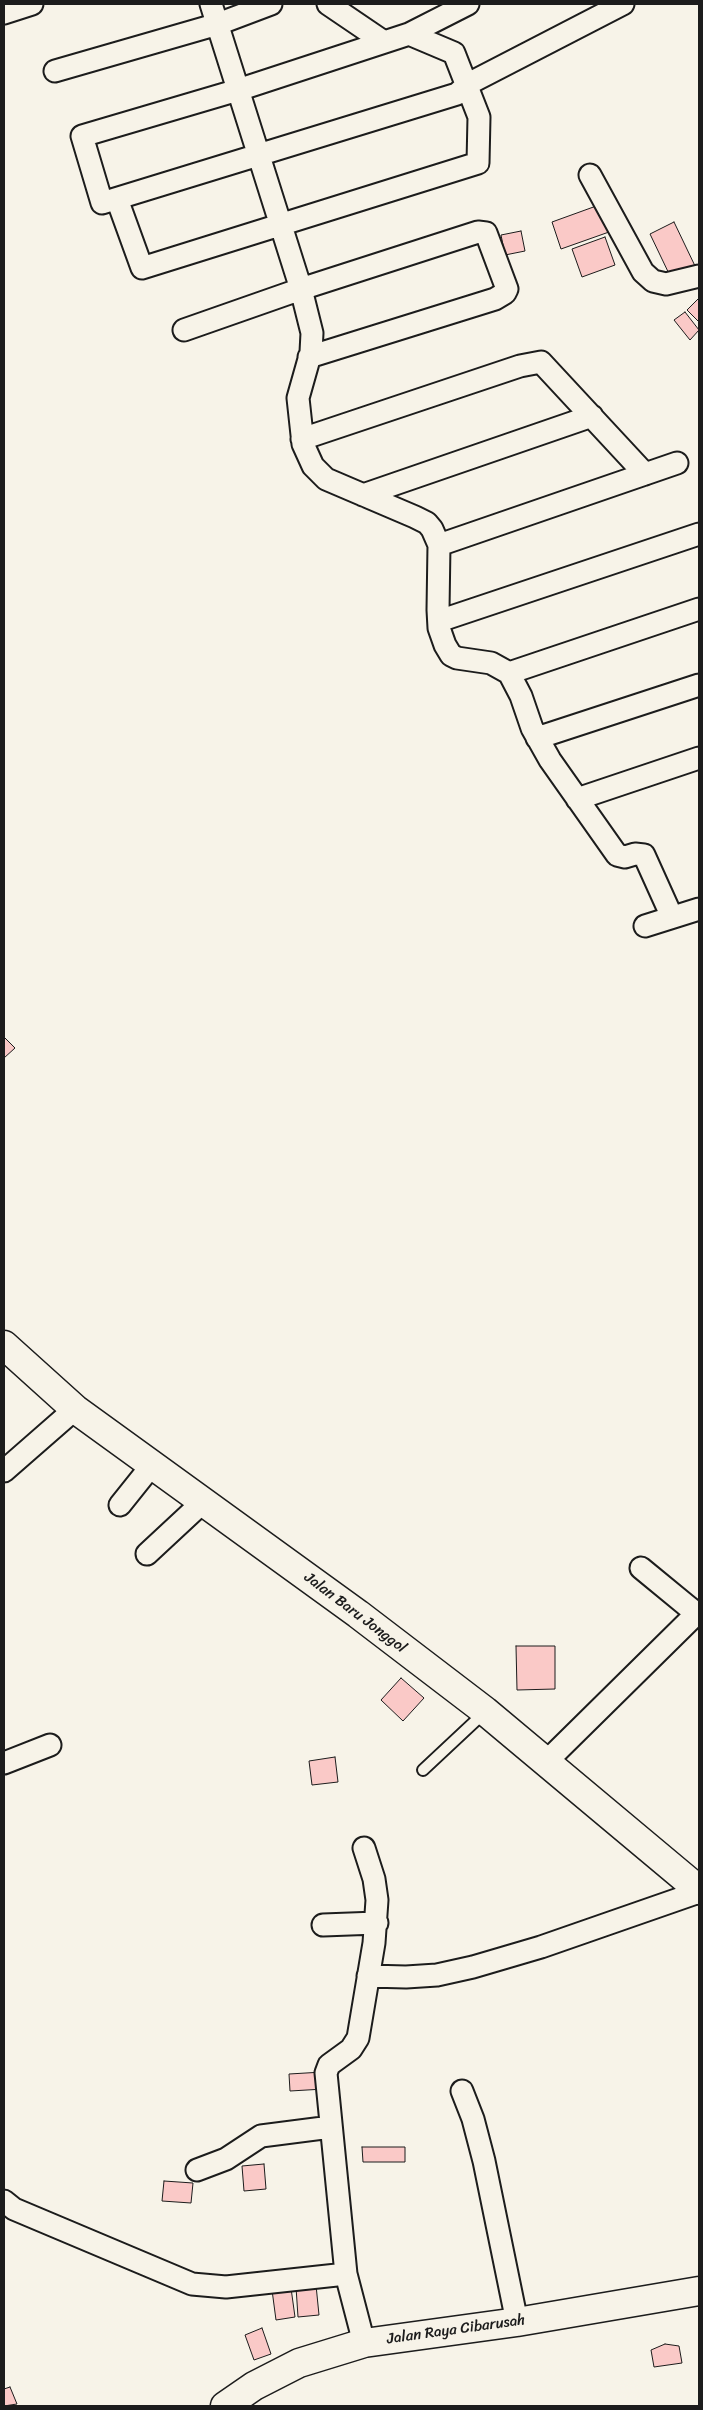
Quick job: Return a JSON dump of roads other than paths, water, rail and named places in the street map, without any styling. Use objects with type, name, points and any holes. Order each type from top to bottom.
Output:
[{"type":"main road","name":"Jalan Baru Jonggol","points":[[4,1345],[74,1409],[358,1614],[485,1712],[699,1891]]},
{"type":"main road","name":"Jalan Raya Cibarusah","points":[[226,2406],[254,2386],[299,2363],[364,2343],[517,2322],[699,2291]]},
{"type":"street","points":[[4,13],[32,4]]},
{"type":"street","points":[[212,4],[301,289],[312,333],[309,357],[298,398],[302,439],[318,473],[326,479],[427,523],[432,529],[439,545],[439,621],[445,645],[451,655],[457,658],[491,663],[510,673],[537,738],[577,799],[617,854],[625,857],[635,854],[644,856],[672,917]]},
{"type":"street","points":[[55,71],[218,24],[271,4]]},
{"type":"street","points":[[328,4],[384,42]]},
{"type":"street","points":[[468,4],[409,34],[238,90],[82,136],[102,203],[458,94],[468,84],[623,4]]},
{"type":"street","points":[[117,199],[142,268],[280,223],[478,163],[479,117],[468,84],[454,53],[409,34]]},
{"type":"street","points":[[590,175],[643,272],[653,281],[666,284],[699,276]]},
{"type":"street","points":[[184,330],[301,289],[478,232],[486,233],[507,289],[505,293],[495,299],[309,357]]},
{"type":"street","points":[[302,439],[534,362],[546,365],[646,474]]},
{"type":"street","points":[[363,495],[592,416]]},
{"type":"street","points":[[439,545],[677,463]]},
{"type":"street","points":[[439,621],[699,534]]},
{"type":"street","points":[[510,673],[699,609]]},
{"type":"street","points":[[537,738],[699,685]]},
{"type":"street","points":[[577,799],[699,758]]},
{"type":"street","points":[[645,926],[699,909]]},
{"type":"street","points":[[4,1472],[74,1409]]},
{"type":"street","points":[[120,1506],[152,1465]]},
{"type":"street","points":[[147,1554],[204,1501]]},
{"type":"street","points":[[545,1763],[693,1617],[691,1609],[641,1568]]},
{"type":"street","points":[[4,1763],[50,1745]]},
{"type":"street","points":[[364,1848],[374,1880],[377,1900],[377,1923],[358,2038],[351,2049],[329,2065],[326,2073],[346,2274],[364,2343]]},
{"type":"street","points":[[368,1976],[406,1977],[437,1975],[473,1967],[541,1947],[699,1891]]},
{"type":"street","points":[[323,1925],[377,1923]]},
{"type":"street","points":[[462,2091],[473,2119],[484,2161],[517,2322]]},
{"type":"street","points":[[197,2170],[226,2159],[261,2136],[331,2127]]},
{"type":"street","points":[[4,2201],[14,2209],[192,2284],[226,2287],[346,2274]]},
{"type":"lane","points":[[423,1770],[485,1712]]}]
